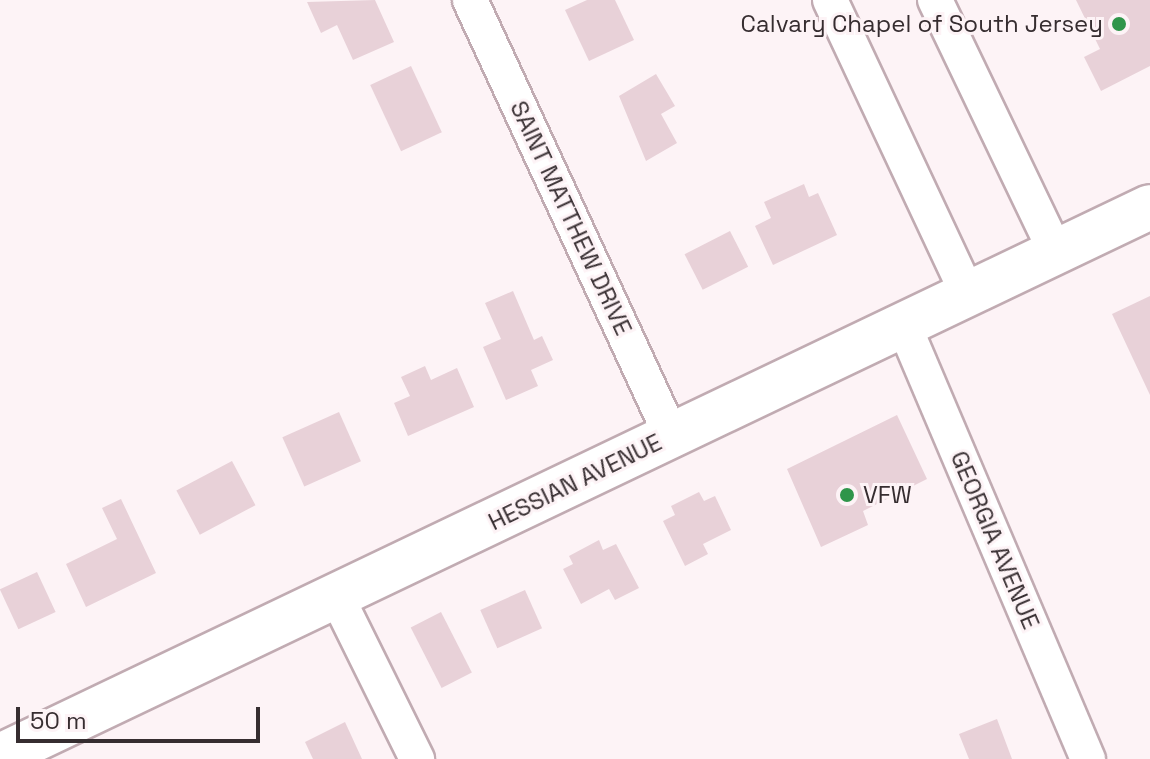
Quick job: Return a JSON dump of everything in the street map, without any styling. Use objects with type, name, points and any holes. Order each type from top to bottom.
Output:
[{"type":"main road","name":"HESSIAN AVENUE","points":[[0,756],[671,436],[902,321],[968,294],[1149,210]]},
{"type":"street","name":"SAINT MATTHEW DRIVE","points":[[470,0],[671,436]]},
{"type":"street","points":[[830,0],[968,294]]},
{"type":"street","points":[[935,0],[1055,251]]},
{"type":"street","name":"GEORGIA AVENUE","points":[[902,321],[1088,759]]},
{"type":"street","points":[[337,597],[417,759]]},
{"type":"building","points":[[375,0],[394,42],[353,60],[337,25],[321,33],[307,2]]},
{"type":"building","points":[[587,0],[615,0],[634,40],[589,61],[565,10]]},
{"type":"building","name":"Calvary Chapel of South Jersey","points":[[1076,0],[1150,0],[1150,66],[1101,91],[1084,57],[1100,49]]},
{"type":"building","points":[[411,66],[442,132],[401,151],[370,85]]},
{"type":"building","points":[[656,74],[675,106],[661,114],[677,143],[646,161],[619,96]]},
{"type":"building","points":[[804,184],[809,197],[818,193],[837,235],[773,265],[755,226],[771,218],[764,202]]},
{"type":"building","points":[[730,231],[748,267],[703,290],[685,254]]},
{"type":"building","points":[[513,291],[534,340],[542,336],[553,360],[531,370],[538,386],[506,400],[483,347],[501,339],[485,303]]},
{"type":"building","points":[[1150,296],[1150,395],[1112,314]]},
{"type":"building","points":[[425,366],[431,380],[457,368],[474,407],[408,436],[394,403],[410,396],[401,377]]},
{"type":"building","points":[[339,412],[361,461],[304,487],[282,437]]},
{"type":"building","name":"VFW","points":[[897,415],[927,479],[863,511],[868,525],[821,547],[787,469]]},
{"type":"building","points":[[232,461],[255,505],[200,535],[176,491]]},
{"type":"building","points":[[699,492],[704,501],[715,496],[731,530],[703,544],[708,554],[685,566],[663,521],[675,515],[671,506]]},
{"type":"building","points":[[121,499],[156,573],[86,607],[66,564],[117,539],[102,508]]},
{"type":"building","points":[[599,540],[603,550],[616,544],[639,588],[615,600],[609,589],[581,604],[563,569],[573,564],[569,556]]},
{"type":"building","points":[[37,572],[56,612],[18,629],[0,589]]},
{"type":"building","points":[[525,590],[542,628],[497,648],[480,610]]},
{"type":"building","points":[[441,612],[472,673],[442,688],[411,627]]},
{"type":"building","points":[[997,719],[1012,759],[969,759],[959,734]]},
{"type":"building","points":[[345,722],[362,759],[313,759],[305,742]]},
{"type":"place","name":"Calvary Chapel of South Jersey","points":[[1119,24]]},
{"type":"place","name":"VFW","points":[[847,495]]}]
